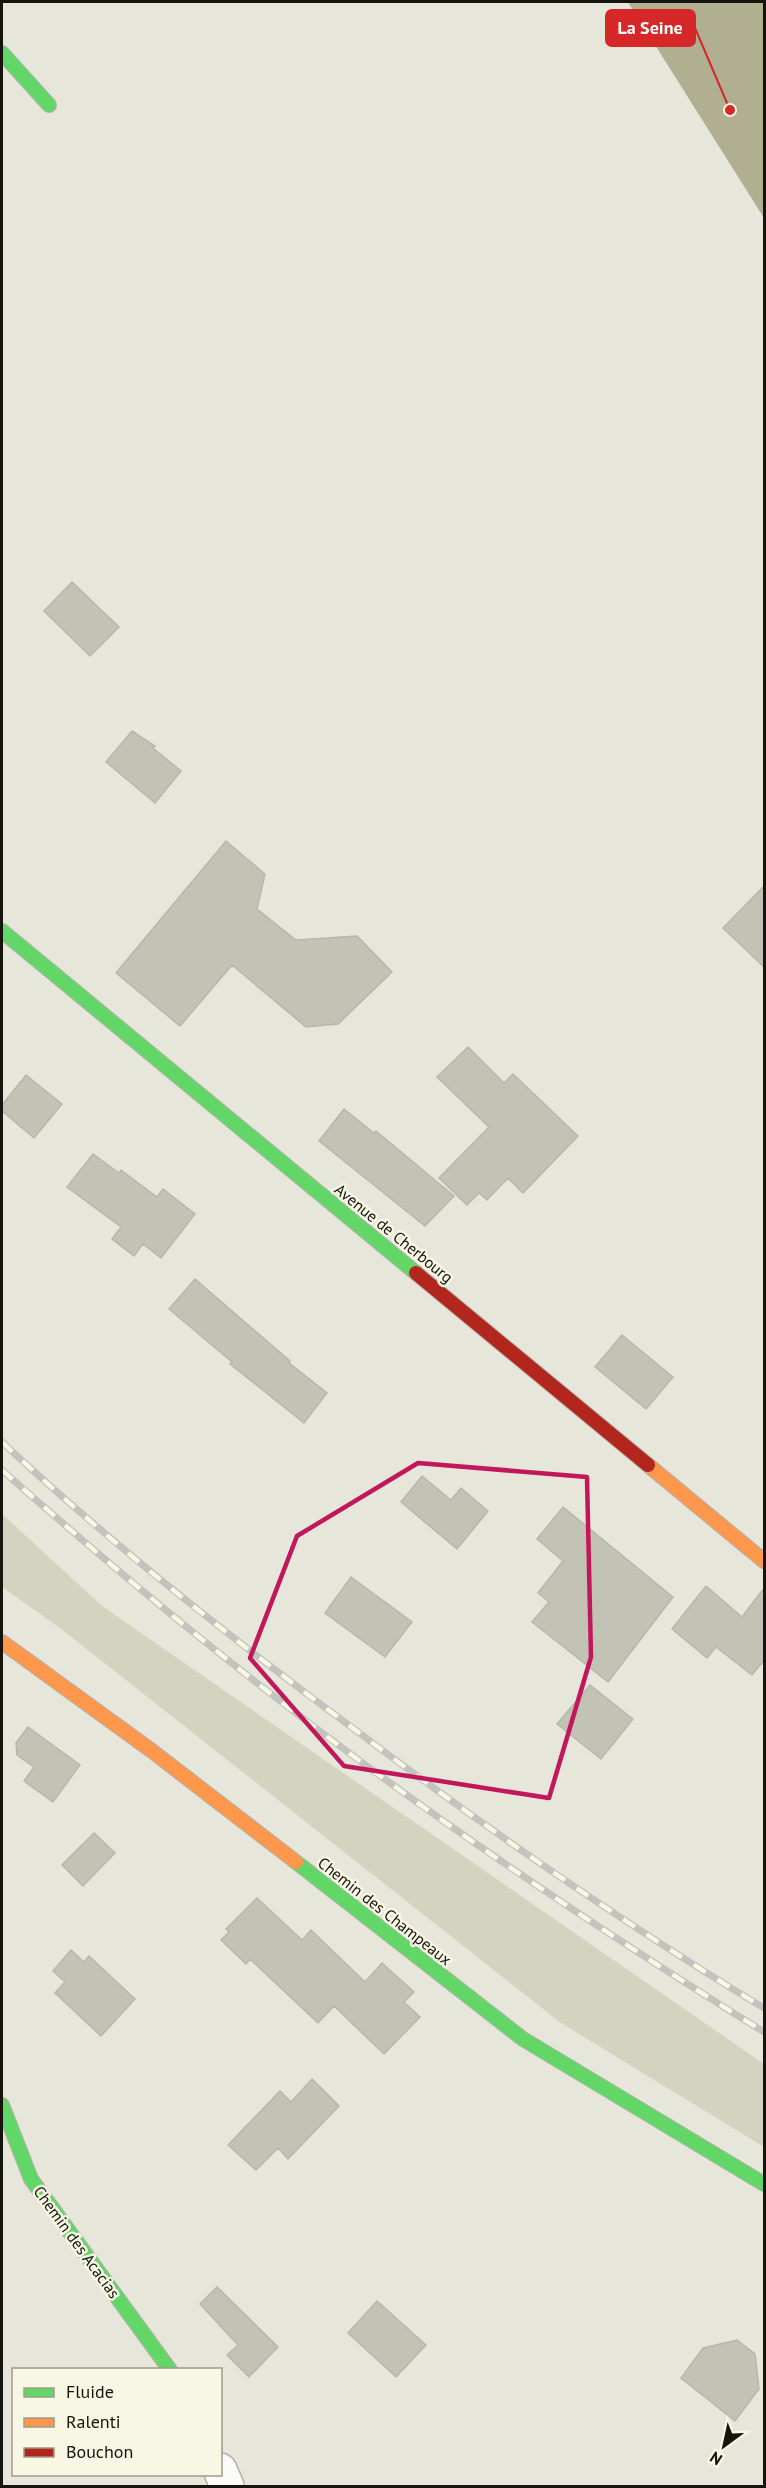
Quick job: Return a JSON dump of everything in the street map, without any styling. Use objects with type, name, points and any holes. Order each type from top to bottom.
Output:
[{"type":"street","points":[[2,53],[49,105]]},
{"type":"street","name":"Avenue de Cherbourg","points":[[2,931],[765,1561]]},
{"type":"street","name":"Chemin des Champeaux","points":[[2,1642],[152,1751],[523,2039],[765,2184]]},
{"type":"street","name":"Chemin des Acacias","points":[[2,2105],[31,2179],[169,2368]]},
{"type":"highlighted area","points":[[418,1463],[587,1477],[591,1657],[549,1798],[344,1766],[250,1658],[297,1536]]},
{"type":"shaded area","points":[[628,2],[764,2],[764,218]]},
{"type":"shaded area","points":[[2,1514],[102,1606],[764,2064],[764,2147],[561,2023],[60,1628],[2,1587]]},
{"type":"building","points":[[72,582],[119,627],[90,656],[44,611]]},
{"type":"building","points":[[132,731],[155,746],[153,748],[181,771],[155,803],[106,762]]},
{"type":"building","points":[[226,841],[265,874],[257,909],[296,940],[357,936],[392,972],[338,1024],[306,1027],[232,965],[180,1026],[116,973]]},
{"type":"building","points":[[765,885],[765,968],[723,928]]},
{"type":"building","points":[[468,1047],[504,1083],[513,1074],[578,1136],[523,1193],[508,1178],[487,1200],[479,1193],[467,1205],[439,1178],[489,1127],[437,1077]]},
{"type":"building","points":[[26,1075],[62,1104],[34,1138],[2,1111],[2,1105]]},
{"type":"building","points":[[344,1109],[374,1133],[376,1131],[454,1196],[425,1226],[319,1141]]},
{"type":"building","points":[[93,1154],[119,1173],[121,1170],[157,1197],[163,1189],[195,1214],[161,1258],[143,1244],[134,1256],[112,1239],[121,1227],[67,1187]]},
{"type":"building","points":[[195,1279],[290,1361],[289,1363],[327,1393],[304,1423],[230,1364],[232,1362],[169,1309]]},
{"type":"building","points":[[622,1335],[673,1377],[646,1409],[595,1367]]},
{"type":"building","points":[[422,1476],[451,1500],[461,1488],[488,1511],[457,1549],[401,1502]]},
{"type":"building","points":[[563,1507],[673,1597],[608,1682],[532,1622],[549,1602],[538,1593],[563,1561],[537,1539]]},
{"type":"building","points":[[351,1577],[412,1622],[385,1657],[325,1613]]},
{"type":"building","points":[[706,1586],[742,1617],[765,1587],[765,1659],[752,1675],[716,1647],[707,1658],[672,1629]]},
{"type":"building","points":[[590,1685],[633,1719],[601,1759],[557,1724]]},
{"type":"building","points":[[28,1727],[80,1765],[53,1802],[24,1781],[34,1767],[17,1755],[16,1743]]},
{"type":"building","points":[[94,1833],[115,1853],[83,1886],[62,1865]]},
{"type":"building","points":[[257,1898],[302,1940],[311,1930],[365,1982],[382,1963],[414,1992],[404,2002],[420,2017],[384,2054],[334,2006],[318,2023],[250,1959],[246,1964],[221,1940],[229,1932],[226,1929]]},
{"type":"building","points":[[71,1950],[84,1962],[89,1956],[135,1999],[101,2036],[55,1993],[65,1982],[53,1971]]},
{"type":"building","points":[[312,2079],[339,2106],[288,2159],[278,2148],[256,2170],[228,2145],[280,2091],[291,2102]]},
{"type":"building","points":[[217,2287],[278,2347],[249,2377],[227,2355],[238,2345],[200,2304]]},
{"type":"building","points":[[377,2301],[426,2345],[396,2377],[348,2333]]},
{"type":"building","points":[[737,2340],[755,2354],[759,2389],[735,2421],[681,2378],[703,2348]]},
{"type":"railway","points":[[2,1442],[170,1587],[257,1656],[397,1761],[604,1906],[764,2008]]},
{"type":"railway","points":[[2,1470],[181,1623],[369,1768],[564,1904],[764,2032]]},
{"type":"traffic: fast","points":[[2,53],[49,105]]},
{"type":"traffic: fast","points":[[2,931],[416,1273]]},
{"type":"traffic: fast","points":[[296,1862],[523,2039],[764,2184]]},
{"type":"traffic: fast","points":[[2,2105],[31,2179],[169,2368]]},
{"type":"traffic: slow","points":[[648,1465],[764,1561]]},
{"type":"traffic: slow","points":[[2,1642],[152,1751],[296,1862]]},
{"type":"traffic: jam","points":[[416,1273],[648,1465]]},
{"type":"place","name":"La Seine","points":[[730,110]]}]
